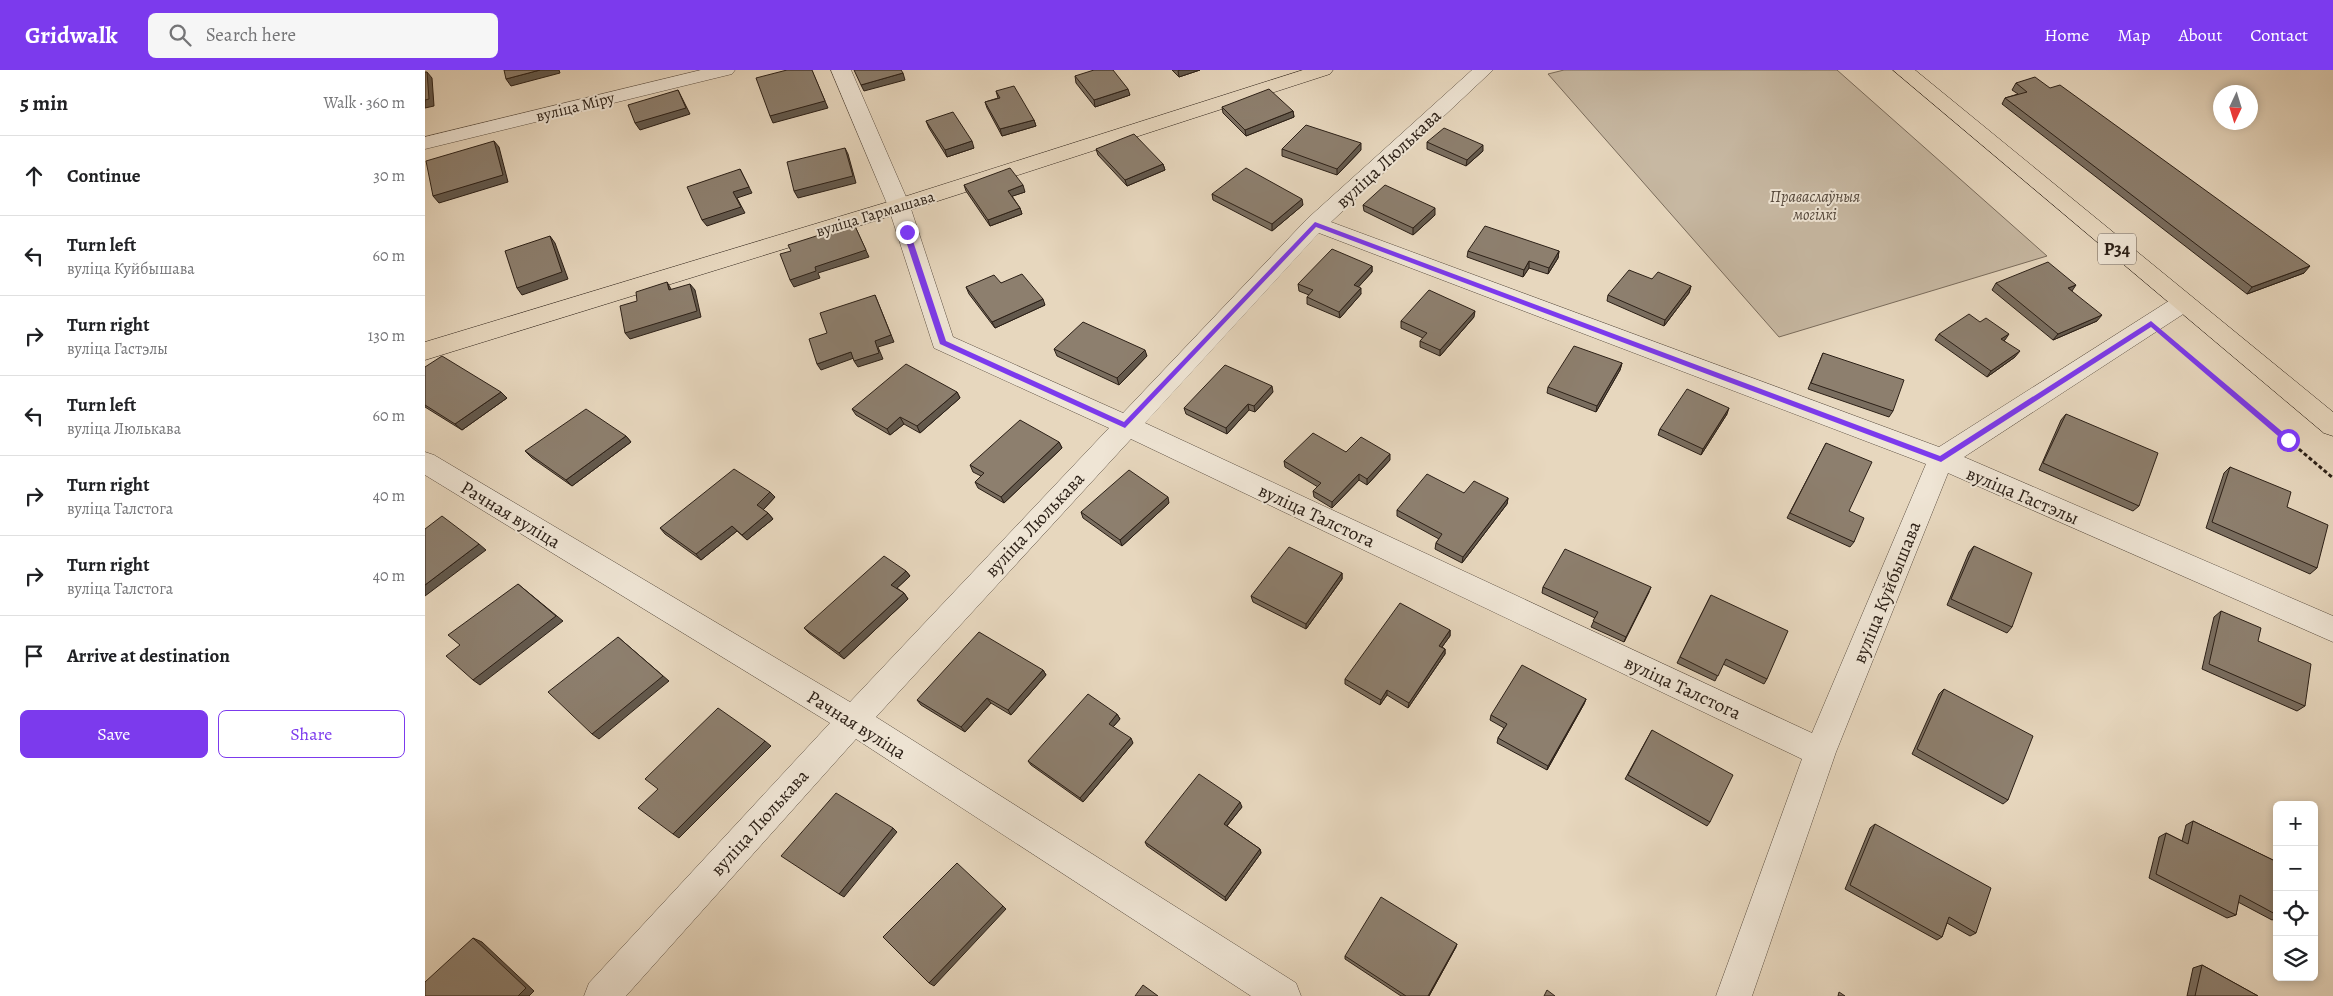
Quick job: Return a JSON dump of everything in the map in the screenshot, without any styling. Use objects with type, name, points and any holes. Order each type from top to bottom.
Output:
[{"type":"main road","name":"вуліца Гармашава","points":[[425,351],[899,206],[1323,70]]},
{"type":"main road","name":"Р34","points":[[1903,70],[2333,426]]},
{"type":"street","name":"вуліца Міру","points":[[425,143],[725,70]]},
{"type":"street","name":"вуліца Талстога","points":[[841,70],[899,206],[943,342],[1125,425],[1820,752]]},
{"type":"street","name":"вуліца Люлькава","points":[[602,996],[1125,425],[1315,224],[1483,70]]},
{"type":"street","name":"вуліца Гастэлы","points":[[1315,224],[1941,459],[2333,630]]},
{"type":"street","points":[[1941,459],[2183,303]]},
{"type":"street","name":"вуліца Куйбышава","points":[[1734,996],[1820,752],[1941,459]]},
{"type":"street","name":"Рачная вуліца","points":[[425,462],[853,720],[1283,996]]},
{"type":"path","points":[[2151,324],[2333,478]]},
{"type":"green space","name":"Праваслаўныя могілкі","points":[[1564,70],[1837,70],[2047,256],[1779,337],[1548,74]]},
{"type":"building","points":[[504,70],[540,70],[506,79]]},
{"type":"building","points":[[787,70],[812,70],[825,101],[770,116],[756,78]]},
{"type":"building","points":[[854,70],[901,70],[903,73],[861,85]]},
{"type":"building","points":[[1094,70],[1113,70],[1128,89],[1094,100],[1075,76]]},
{"type":"building","points":[[425,72],[427,72],[429,99],[425,100]]},
{"type":"building","points":[[2035,77],[2050,88],[2060,85],[2310,266],[2252,287],[2005,98],[2027,92],[2016,83]]},
{"type":"building","points":[[1014,86],[1034,120],[1000,129],[985,102],[1000,98],[996,91]]},
{"type":"building","points":[[1269,89],[1293,111],[1245,130],[1222,107]]},
{"type":"building","points":[[678,90],[686,108],[635,123],[628,105]]},
{"type":"building","points":[[953,112],[972,141],[945,150],[926,121]]},
{"type":"building","points":[[1306,125],[1361,143],[1337,169],[1282,149]]},
{"type":"building","points":[[1444,128],[1483,145],[1467,160],[1427,142]]},
{"type":"building","points":[[1134,134],[1163,164],[1125,180],[1096,149]]},
{"type":"building","points":[[494,141],[503,175],[433,196],[426,161]]},
{"type":"building","points":[[845,148],[853,176],[794,191],[787,162]]},
{"type":"building","points":[[1010,168],[1023,185],[1008,191],[1020,208],[988,220],[964,185]]},
{"type":"building","points":[[1246,168],[1302,199],[1272,224],[1212,194]]},
{"type":"building","points":[[740,169],[749,187],[733,192],[741,207],[702,220],[687,187]]},
{"type":"building","points":[[1385,185],[1435,208],[1413,228],[1363,205]]},
{"type":"building","points":[[854,224],[866,250],[815,267],[816,271],[790,280],[780,254],[791,251],[788,245]]},
{"type":"building","points":[[1485,226],[1559,251],[1549,268],[1529,261],[1524,270],[1468,251]]},
{"type":"building","points":[[550,236],[562,272],[517,288],[505,251]]},
{"type":"building","points":[[1332,249],[1372,266],[1354,285],[1361,288],[1339,312],[1307,297],[1313,290],[1298,284]]},
{"type":"building","points":[[2048,262],[2076,285],[2068,288],[2102,315],[2058,334],[1996,283]]},
{"type":"building","points":[[1629,270],[1652,279],[1658,272],[1691,286],[1665,320],[1608,295]]},
{"type":"building","points":[[1022,274],[1043,299],[992,322],[966,287],[994,275],[1001,283]]},
{"type":"building","points":[[667,282],[669,290],[690,284],[697,311],[625,333],[620,306],[637,301],[636,292]]},
{"type":"building","points":[[1429,290],[1475,311],[1440,350],[1420,341],[1427,333],[1401,321]]},
{"type":"building","points":[[875,295],[891,335],[875,341],[879,353],[854,361],[851,352],[817,364],[809,339],[827,333],[820,313]]},
{"type":"building","points":[[1969,314],[1980,322],[1986,318],[2009,334],[2001,339],[2020,351],[1991,371],[1939,334]]},
{"type":"building","points":[[1083,322],[1145,350],[1117,378],[1054,349]]},
{"type":"building","points":[[1574,346],[1622,363],[1597,406],[1548,387]]},
{"type":"building","points":[[1823,353],[1904,380],[1893,411],[1811,383]]},
{"type":"building","points":[[442,356],[501,392],[455,424],[425,405],[425,367]]},
{"type":"building","points":[[906,364],[957,392],[917,426],[900,417],[887,429],[852,409]]},
{"type":"building","points":[[1225,365],[1272,386],[1254,406],[1248,404],[1226,428],[1184,408]]},
{"type":"building","points":[[1687,389],[1729,408],[1703,449],[1660,429]]},
{"type":"building","points":[[586,409],[626,436],[566,480],[525,451]]},
{"type":"building","points":[[2066,414],[2158,453],[2139,506],[2043,463]]},
{"type":"building","points":[[1020,420],[1059,442],[1001,497],[975,482],[984,473],[970,465]]},
{"type":"building","points":[[1313,433],[1346,452],[1361,437],[1390,454],[1367,479],[1359,474],[1332,502],[1313,491],[1321,483],[1284,461]]},
{"type":"building","points":[[1826,443],[1872,462],[1849,511],[1864,518],[1854,542],[1790,513]]},
{"type":"building","points":[[2230,467],[2291,492],[2287,507],[2328,525],[2317,568],[2212,522]]},
{"type":"building","points":[[734,469],[770,492],[757,505],[768,513],[742,535],[732,526],[696,554],[660,528]]},
{"type":"building","points":[[1129,470],[1168,497],[1120,540],[1081,512]]},
{"type":"building","points":[[1427,474],[1464,493],[1474,481],[1508,498],[1463,557],[1436,543],[1442,534],[1397,510]]},
{"type":"building","points":[[442,516],[479,544],[425,585],[425,529]]},
{"type":"building","points":[[1974,546],[2032,573],[2012,627],[1951,599]]},
{"type":"building","points":[[1289,547],[1342,573],[1306,624],[1251,596]]},
{"type":"building","points":[[1565,549],[1651,587],[1626,637],[1593,621],[1598,612],[1543,587]]},
{"type":"building","points":[[884,556],[906,571],[891,585],[904,593],[839,653],[804,628]]},
{"type":"building","points":[[518,584],[556,616],[473,680],[446,656],[460,645],[448,635]]},
{"type":"building","points":[[1711,595],[1788,631],[1767,679],[1726,659],[1718,676],[1680,657]]},
{"type":"building","points":[[1400,603],[1450,630],[1439,646],[1445,649],[1409,703],[1387,690],[1381,700],[1345,679]]},
{"type":"building","points":[[2221,611],[2261,628],[2258,641],[2311,664],[2305,706],[2209,664]]},
{"type":"building","points":[[979,632],[1043,670],[1008,710],[987,698],[961,727],[917,700]]},
{"type":"building","points":[[618,637],[663,676],[592,734],[548,692]]},
{"type":"building","points":[[1522,665],[1586,699],[1548,766],[1498,738],[1507,724],[1491,715]]},
{"type":"building","points":[[1944,689],[2033,736],[2008,800],[1917,749]]},
{"type":"building","points":[[1088,694],[1117,714],[1109,724],[1131,738],[1080,798],[1028,761]]},
{"type":"building","points":[[718,708],[765,741],[673,834],[638,808],[658,789],[645,779]]},
{"type":"building","points":[[1652,730],[1733,775],[1710,822],[1628,775]]},
{"type":"building","points":[[1199,774],[1240,802],[1224,824],[1260,849],[1225,897],[1145,842]]},
{"type":"building","points":[[836,793],[893,828],[839,894],[781,856]]},
{"type":"building","points":[[2193,821],[2273,860],[2273,913],[2240,895],[2236,915],[2156,874],[2166,833],[2188,844]]},
{"type":"building","points":[[1875,824],[1991,888],[1976,933],[1949,917],[1942,937],[1850,885]]},
{"type":"building","points":[[957,863],[1003,906],[929,983],[883,937]]},
{"type":"building","points":[[1381,897],[1457,944],[1428,996],[1406,996],[1345,956]]},
{"type":"building","points":[[473,938],[526,988],[518,996],[425,996],[425,982]]},
{"type":"building","points":[[2202,965],[2258,996],[2195,996]]},
{"type":"building","points":[[1143,985],[1158,996],[1135,996]]},
{"type":"building","points":[[1547,990],[1555,996],[1544,996]]},
{"type":"route","points":[[907,232],[943,342],[1125,425],[1315,224],[1941,459],[2151,324],[2288,440]]}]
